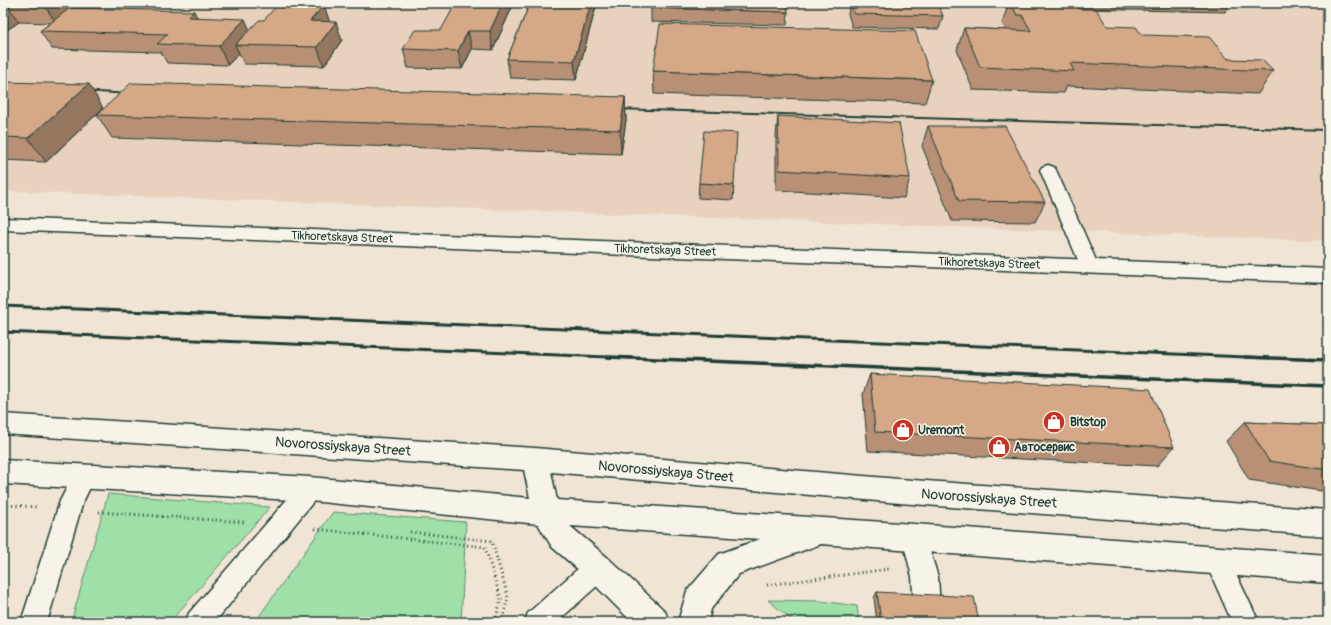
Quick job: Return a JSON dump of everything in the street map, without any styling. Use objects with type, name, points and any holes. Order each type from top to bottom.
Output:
[{"type":"main road","name":"Tikhoretskaya Street","points":[[3,224],[1328,276]]},
{"type":"main road","name":"Novorossiyskaya Street","points":[[3,424],[535,459],[899,491],[1328,523]]},
{"type":"main road","points":[[535,459],[546,512],[562,538],[598,568],[654,622]]},
{"type":"main road","points":[[3,472],[85,475],[310,489],[546,512],[914,537],[1217,561],[1328,568]]},
{"type":"main road","points":[[693,622],[698,602],[729,564],[822,531]]},
{"type":"lane","points":[[1048,170],[1090,267]]},
{"type":"lane","points":[[34,622],[72,501],[85,475]]},
{"type":"lane","points":[[198,622],[310,489]]},
{"type":"lane","points":[[914,537],[925,577],[928,622]]},
{"type":"lane","points":[[1217,561],[1246,622]]},
{"type":"lane","points":[[537,622],[598,568]]},
{"type":"shaded area","points":[[3,3],[1328,3],[1328,241],[3,191]]},
{"type":"green space","points":[[108,494],[270,507],[170,622],[71,622]]},
{"type":"green space","points":[[333,512],[466,522],[461,622],[255,622]]},
{"type":"green space","points":[[768,600],[821,601],[857,606],[859,622],[794,622]]},
{"type":"building","points":[[279,3],[324,5],[310,21],[336,22],[317,47],[235,45],[259,20],[264,20]]},
{"type":"building","points":[[456,3],[503,3],[490,31],[468,31],[458,51],[403,49],[415,30],[441,30]]},
{"type":"building","points":[[530,3],[591,3],[574,61],[507,59]]},
{"type":"building","points":[[651,3],[787,3],[788,12],[651,8]]},
{"type":"building","points":[[851,3],[937,3],[943,16],[854,14]]},
{"type":"building","points":[[1011,3],[1075,4],[1079,9],[1096,9],[1107,26],[1136,27],[1142,35],[1209,37],[1228,59],[1262,60],[1273,71],[1070,63],[1074,71],[980,67],[964,28],[1031,31],[1022,15],[1017,15]]},
{"type":"building","points":[[70,8],[194,11],[188,17],[245,19],[219,46],[157,44],[168,34],[40,31]]},
{"type":"building","points":[[660,24],[915,31],[932,80],[653,71]]},
{"type":"building","points":[[3,82],[89,84],[28,138],[3,137]]},
{"type":"building","points":[[131,83],[625,97],[620,130],[97,115]]},
{"type":"building","points":[[778,116],[899,123],[910,178],[779,170]]},
{"type":"building","points":[[928,126],[1005,126],[1045,202],[959,201]]},
{"type":"building","points":[[704,131],[737,133],[734,185],[699,183]]},
{"type":"building","points":[[870,374],[1150,389],[1174,447],[875,432]]},
{"type":"building","points":[[1245,422],[1328,425],[1328,470],[1269,461]]},
{"type":"building","points":[[877,592],[974,597],[979,622],[881,622]]},
{"type":"railway","points":[[82,91],[130,94]]},
{"type":"railway","points":[[614,109],[1328,130]]},
{"type":"railway","points":[[3,306],[1250,357]]},
{"type":"railway","points":[[3,332],[632,358]]},
{"type":"railway","points":[[607,357],[1328,386]]},
{"type":"railway","points":[[1245,357],[1250,357]]},
{"type":"railway","points":[[1250,357],[1328,360]]},
{"type":"railway","points":[[1250,357],[1270,358]]},
{"type":"place","name":"Bitstop","points":[[1054,422]]},
{"type":"place","name":"Uremont","points":[[903,430]]},
{"type":"place","name":"Автосервис","points":[[999,447]]}]
